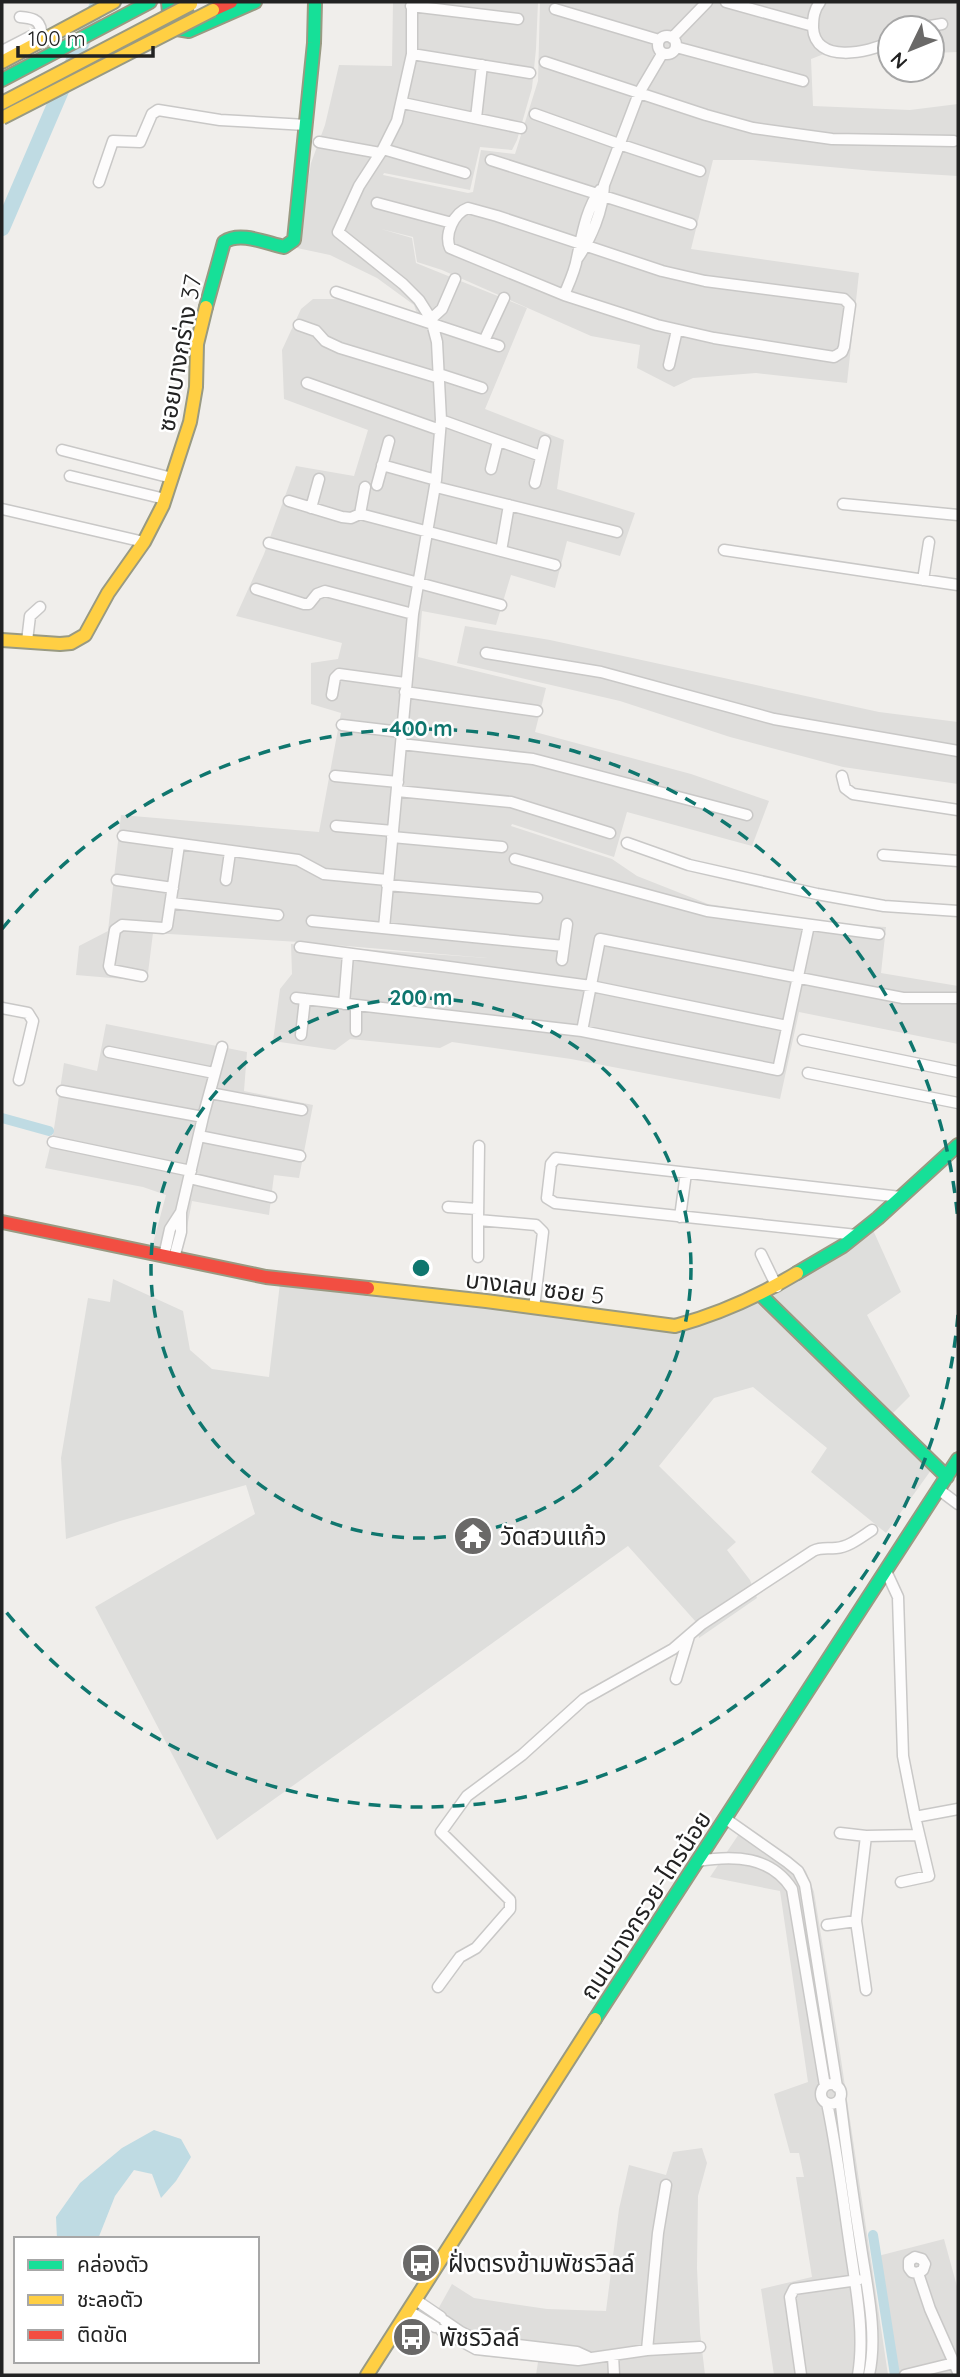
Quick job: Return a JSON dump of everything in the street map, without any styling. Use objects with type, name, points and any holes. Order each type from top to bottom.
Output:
[{"type":"street","points":[[2,62],[114,2]]},
{"type":"street","points":[[2,80],[150,2]]},
{"type":"street","points":[[168,2],[168,22],[180,31],[189,31],[255,2]]},
{"type":"street","points":[[2,118],[231,2]]},
{"type":"street","name":"ซอยบางกร่าง 37","points":[[2,640],[60,644],[71,643],[85,635],[108,593],[144,542],[165,499],[190,422],[197,374],[197,344],[224,242],[238,236],[284,247],[294,240],[314,43],[315,2]]},
{"type":"street","points":[[662,54],[672,54],[674,42],[707,2]]},
{"type":"street","points":[[726,2],[813,26]]},
{"type":"street","points":[[820,2],[814,10],[813,26],[814,39],[819,45],[828,51],[840,53],[876,47]]},
{"type":"street","points":[[2,103],[193,3]]},
{"type":"street","points":[[384,928],[413,614],[436,483],[440,425],[438,342],[432,321],[419,300],[338,232],[359,186],[397,121],[403,103],[412,54],[412,4],[518,19]]},
{"type":"street","points":[[555,9],[659,40]]},
{"type":"street","points":[[2,51],[41,31],[39,23],[34,19],[20,17]]},
{"type":"street","points":[[662,54],[657,47],[659,40],[665,36],[674,42],[803,82]]},
{"type":"street","points":[[412,54],[530,73]]},
{"type":"street","points":[[564,295],[639,93],[662,54]]},
{"type":"street","points":[[545,62],[741,125],[793,135],[884,141],[954,141]]},
{"type":"street","points":[[477,118],[482,65]]},
{"type":"street","points":[[403,103],[521,128]]},
{"type":"street","points":[[99,182],[113,141],[139,142],[152,114],[158,110],[220,120],[306,125]]},
{"type":"street","points":[[535,114],[700,171]]},
{"type":"street","points":[[319,142],[381,151],[465,173]]},
{"type":"street","points":[[491,160],[602,192],[691,223]]},
{"type":"street","points":[[377,203],[452,223]]},
{"type":"street","points":[[468,208],[662,271],[705,281],[844,299],[850,305],[844,347],[842,352],[834,357],[714,338],[677,330],[564,295],[453,250],[447,240],[452,223],[460,212],[468,208]]},
{"type":"street","points":[[432,321],[442,309],[455,279]]},
{"type":"street","points":[[336,292],[432,321],[499,346]]},
{"type":"street","points":[[484,341],[504,298]]},
{"type":"street","points":[[299,325],[316,331],[325,341],[340,348],[482,388]]},
{"type":"street","points":[[669,365],[677,330]]},
{"type":"street","points":[[307,383],[541,456]]},
{"type":"street","points":[[377,485],[389,441]]},
{"type":"street","points":[[491,469],[498,441]]},
{"type":"street","points":[[535,483],[545,442]]},
{"type":"street","points":[[62,450],[172,478]]},
{"type":"street","points":[[383,465],[509,505],[617,533]]},
{"type":"street","points":[[70,477],[165,499]]},
{"type":"street","points":[[311,508],[318,479]]},
{"type":"street","points":[[360,514],[365,487]]},
{"type":"street","points":[[289,501],[342,517],[351,518],[360,514],[555,565]]},
{"type":"street","points":[[842,504],[958,515]]},
{"type":"street","points":[[501,551],[509,505]]},
{"type":"street","points":[[2,509],[144,542]]},
{"type":"street","points":[[923,580],[929,542]]},
{"type":"street","points":[[269,543],[501,604]]},
{"type":"street","points":[[724,550],[958,585]]},
{"type":"street","points":[[256,589],[304,604],[309,604],[320,591],[325,591],[413,614]]},
{"type":"street","points":[[27,641],[30,616],[40,607]]},
{"type":"street","points":[[486,653],[601,672],[774,719],[958,751]]},
{"type":"street","points":[[332,695],[335,678],[339,674],[537,711]]},
{"type":"street","points":[[342,724],[401,733]]},
{"type":"street","points":[[401,744],[533,759],[747,815]]},
{"type":"street","points":[[335,776],[511,802],[610,834]]},
{"type":"street","points":[[842,776],[845,788],[853,794],[958,810]]},
{"type":"street","points":[[336,826],[502,847]]},
{"type":"street","points":[[123,836],[298,860],[324,874],[537,898]]},
{"type":"street","points":[[627,843],[689,865],[817,894],[884,906],[958,911]]},
{"type":"street","points":[[142,976],[111,970],[109,966],[115,929],[122,925],[163,928],[169,922],[179,845]]},
{"type":"street","points":[[226,880],[230,852]]},
{"type":"street","points":[[883,855],[958,861]]},
{"type":"street","points":[[515,859],[707,911],[878,934]]},
{"type":"street","points":[[117,880],[173,887]]},
{"type":"street","points":[[172,903],[278,915]]},
{"type":"street","points":[[312,921],[564,946]]},
{"type":"street","points":[[562,960],[567,924]]},
{"type":"street","points":[[301,1035],[301,999],[582,1031],[778,1070],[809,925]]},
{"type":"street","points":[[582,1031],[600,939],[903,998],[958,998]]},
{"type":"street","points":[[300,947],[591,986],[787,1026]]},
{"type":"street","points":[[344,1004],[348,954]]},
{"type":"street","points":[[356,1005],[356,1031]]},
{"type":"street","points":[[2,1008],[28,1013],[33,1021],[19,1080]]},
{"type":"street","points":[[803,1040],[958,1072]]},
{"type":"street","points":[[169,1257],[181,1232],[181,1212],[222,1047]]},
{"type":"street","points":[[109,1052],[214,1073]]},
{"type":"street","points":[[808,1073],[958,1103]]},
{"type":"street","points":[[62,1091],[203,1117]]},
{"type":"street","points":[[210,1093],[302,1110]]},
{"type":"street","points":[[199,1136],[300,1156]]},
{"type":"street","points":[[53,1142],[271,1196]]},
{"type":"street","name":"บางเลน ซอย 5","points":[[2,1222],[286,1280],[675,1326],[761,1295],[858,1236],[958,1145]]},
{"type":"street","points":[[478,1257],[479,1146]]},
{"type":"street","points":[[858,1236],[551,1202],[547,1194],[551,1164],[556,1158],[901,1197]]},
{"type":"street","points":[[680,1217],[686,1173]]},
{"type":"street","points":[[448,1206],[477,1215],[536,1225],[541,1229],[543,1241],[534,1308]]},
{"type":"street","points":[[761,1254],[777,1287]]},
{"type":"street","points":[[761,1295],[947,1477]]},
{"type":"street","name":"ถนนบางกรวย-ไทรน้อย","points":[[367,2375],[958,1459]]},
{"type":"street","points":[[938,1489],[958,1504]]},
{"type":"street","points":[[438,1987],[460,1957],[476,1948],[510,1909],[510,1900],[441,1832],[467,1796],[522,1755],[584,1699],[673,1649],[702,1624],[813,1550],[847,1545],[872,1530]]},
{"type":"street","points":[[886,1571],[898,1597],[903,1756],[929,1876],[901,1882]]},
{"type":"street","points":[[676,1679],[689,1636]]},
{"type":"street","points":[[915,1817],[958,1810]]},
{"type":"street","points":[[726,1819],[798,1871],[805,1885],[839,2092],[841,2147],[860,2279],[872,2334],[872,2363],[869,2375]]},
{"type":"street","points":[[839,1833],[866,1836],[919,1835]]},
{"type":"street","points":[[866,1836],[856,1921],[866,1990]]},
{"type":"street","points":[[760,1861],[768,1850]]},
{"type":"street","points":[[698,1861],[723,1857],[760,1861],[784,1877],[792,1889],[825,2086],[821,2095],[827,2104],[841,2147]]},
{"type":"street","points":[[827,1925],[856,1921]]},
{"type":"street","points":[[797,1926],[812,1924]]},
{"type":"street","points":[[810,2006],[824,2005]]},
{"type":"street","points":[[825,2086],[831,2084],[839,2092]]},
{"type":"street","points":[[827,2104],[835,2103],[839,2092]]},
{"type":"street","points":[[647,2350],[658,2233],[666,2185]]},
{"type":"street","points":[[905,2375],[956,2368],[930,2309],[918,2273]]},
{"type":"street","points":[[801,2375],[789,2297],[794,2289],[860,2279]]},
{"type":"street","points":[[858,2375],[860,2279]]},
{"type":"street","points":[[412,2305],[477,2344],[577,2352],[588,2357],[700,2347]]},
{"type":"street","points":[[613,2354],[614,2375]]},
{"type":"shaded area","points":[[393,2],[538,2],[532,88],[512,150],[480,147],[470,190],[384,173],[383,175],[468,193],[473,192],[481,150],[515,154],[538,81],[540,2],[958,2],[958,52],[946,52],[946,14],[876,14],[876,53],[824,54],[811,59],[813,106],[910,110],[958,104],[958,176],[753,160],[713,160],[691,249],[859,273],[847,383],[756,373],[693,378],[674,387],[637,368],[640,345],[591,336],[442,270],[417,262],[413,237],[381,229],[412,238],[416,263],[527,308],[485,409],[564,440],[557,489],[635,513],[620,556],[567,541],[555,588],[511,575],[496,625],[422,611],[418,657],[546,688],[535,732],[691,774],[769,801],[752,846],[627,812],[614,857],[512,824],[511,826],[612,859],[637,876],[708,904],[850,925],[886,927],[881,973],[958,986],[958,1044],[799,1012],[780,1099],[571,1059],[452,1042],[440,1048],[350,1039],[335,1050],[273,1041],[280,989],[292,974],[291,944],[487,958],[153,933],[147,981],[76,975],[79,946],[108,931],[121,815],[319,832],[341,713],[311,704],[311,663],[338,659],[342,643],[236,616],[264,554],[296,466],[354,476],[368,430],[284,399],[282,350],[301,309],[313,299],[349,299],[421,325],[414,305],[377,278],[330,255],[297,248],[311,163],[325,125],[339,65],[392,66]]},
{"type":"shaded area","points":[[465,626],[550,640],[879,712],[958,722],[958,784],[843,767],[730,737],[620,701],[457,663]]},
{"type":"shaded area","points":[[106,1024],[247,1052],[244,1091],[313,1105],[299,1178],[274,1175],[269,1215],[192,1201],[182,1254],[152,1247],[166,1195],[143,1187],[45,1168],[64,1063],[97,1071]]},
{"type":"shaded area","name":"วัดสวนแก้ว","points":[[873,1230],[901,1292],[867,1315],[910,1396],[887,1419],[934,1466],[886,1533],[811,1472],[827,1448],[753,1387],[714,1398],[659,1466],[736,1542],[727,1550],[750,1580],[757,1598],[699,1638],[696,1622],[628,1546],[217,1840],[95,1607],[255,1514],[246,1485],[66,1539],[61,1458],[88,1298],[110,1302],[113,1279],[183,1311],[190,1350],[212,1369],[269,1377],[280,1283],[668,1331],[759,1302]]},
{"type":"shaded area","points":[[745,1825],[789,1855],[806,1871],[814,1892],[888,2375],[774,2375],[761,2289],[812,2277],[796,2177],[804,2177],[799,2153],[790,2153],[774,2094],[808,2082],[780,1891],[710,1877]]},
{"type":"shaded area","name":"พัชรวิลล์","points":[[702,2148],[707,2163],[698,2196],[697,2268],[705,2375],[536,2375],[538,2362],[480,2356],[427,2329],[452,2284],[474,2298],[547,2309],[606,2311],[619,2209],[629,2165],[666,2175],[673,2152]]},
{"type":"shaded area","points":[[944,2239],[958,2290],[958,2375],[898,2375],[878,2256]]},
{"type":"water","points":[[154,2130],[181,2139],[191,2157],[161,2198],[152,2174],[134,2170],[115,2196],[99,2237],[57,2237],[56,2217],[80,2183],[122,2148]]},
{"type":"waterway","points":[[2,228],[99,2]]},
{"type":"waterway","points":[[2,1118],[49,1131]]},
{"type":"waterway","points":[[873,2235],[895,2375]]},
{"type":"traffic: fast","points":[[2,80],[150,2]]},
{"type":"traffic: fast","points":[[168,2],[170,23],[177,29],[189,31],[255,2]]},
{"type":"traffic: fast","points":[[206,307],[224,242],[245,238],[284,247],[294,240],[314,43],[315,2]]},
{"type":"traffic: fast","points":[[797,1273],[843,1246],[958,1145]]},
{"type":"traffic: fast","points":[[761,1295],[947,1477]]},
{"type":"traffic: fast","points":[[595,2019],[958,1459]]},
{"type":"traffic: slow","points":[[2,62],[114,2]]},
{"type":"traffic: slow","points":[[2,103],[191,4]]},
{"type":"traffic: slow","points":[[2,118],[213,10]]},
{"type":"traffic: slow","points":[[2,640],[60,644],[71,643],[85,635],[108,593],[144,542],[163,505],[190,422],[196,387],[197,344],[206,307]]},
{"type":"traffic: slow","points":[[368,1288],[675,1326],[738,1304],[797,1273]]},
{"type":"traffic: slow","points":[[367,2375],[595,2019]]},
{"type":"traffic: jam","points":[[213,10],[231,2]]},
{"type":"traffic: jam","points":[[2,1222],[266,1277],[368,1288]]},
{"type":"place","name":"วัดสวนแก้ว","points":[[473,1536]]},
{"type":"place","name":"ฝั่งตรงข้ามพัชรวิลล์","points":[[421,2263]]},
{"type":"place","name":"พัชรวิลล์","points":[[412,2337]]}]
